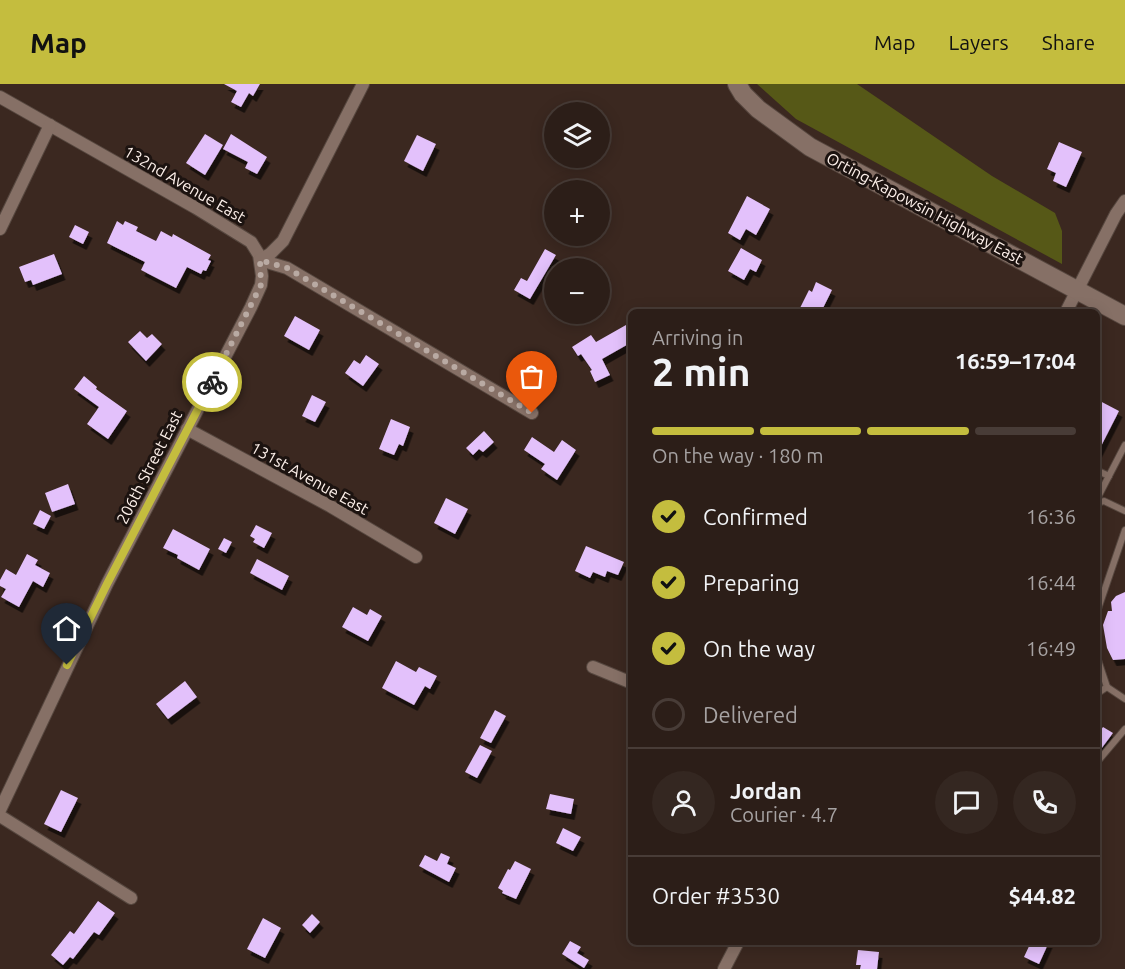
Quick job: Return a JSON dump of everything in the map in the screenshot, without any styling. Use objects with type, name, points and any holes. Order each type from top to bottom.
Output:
[{"type":"main road","name":"Orting-Kapowsin Highway East","points":[[737,84],[743,94],[758,109],[810,147],[949,219],[1125,316]]},
{"type":"street","points":[[260,260],[284,241],[363,84]]},
{"type":"street","name":"132nd Avenue East","points":[[0,97],[233,231],[250,242],[260,260]]},
{"type":"street","points":[[0,229],[50,125]]},
{"type":"street","points":[[1068,309],[1116,214],[1125,201]]},
{"type":"street","points":[[260,260],[287,268],[532,413]]},
{"type":"street","name":"206th Street East","points":[[0,810],[107,584],[261,285],[260,260]]},
{"type":"street","name":"131st Avenue East","points":[[187,429],[330,506],[416,557]]},
{"type":"street","points":[[593,668],[628,681]]},
{"type":"street","points":[[0,816],[131,898]]},
{"type":"street","points":[[724,969],[736,945]]},
{"type":"lane","points":[[1100,493],[1125,445]]},
{"type":"lane","points":[[1100,472],[1109,476]]},
{"type":"lane","points":[[1100,502],[1104,501],[1125,511]]},
{"type":"lane","points":[[1100,603],[1125,530]]},
{"type":"lane","points":[[1100,666],[1107,687],[1125,699]]},
{"type":"lane","points":[[1100,692],[1107,687]]},
{"type":"lane","points":[[1100,759],[1125,729]]},
{"type":"shaded area","points":[[757,84],[857,84],[992,176],[1055,213],[1062,231],[1062,264],[796,119]]},
{"type":"building","points":[[224,84],[260,84],[253,96],[249,93],[241,107],[231,102],[237,91]]},
{"type":"building","points":[[205,134],[223,145],[205,175],[186,163]]},
{"type":"building","points":[[231,134],[267,157],[257,174],[245,168],[248,162],[223,149]]},
{"type":"building","points":[[417,135],[436,144],[423,171],[404,161]]},
{"type":"building","points":[[1059,142],[1082,152],[1066,187],[1053,181],[1056,173],[1047,169]]},
{"type":"building","points":[[747,196],[770,209],[756,235],[746,229],[740,240],[728,233]]},
{"type":"building","points":[[117,221],[123,225],[125,221],[138,227],[136,231],[156,241],[161,231],[172,237],[173,234],[211,255],[208,260],[211,261],[206,271],[203,270],[201,274],[187,267],[176,288],[141,270],[145,262],[107,243]]},
{"type":"building","points":[[75,225],[89,232],[83,244],[69,237]]},
{"type":"building","points":[[741,248],[762,260],[756,272],[750,269],[744,280],[728,271]]},
{"type":"building","points":[[545,249],[556,255],[554,258],[544,258],[544,275],[530,299],[514,290],[521,278],[527,281]]},
{"type":"building","points":[[54,254],[62,274],[33,285],[31,280],[25,282],[19,267]]},
{"type":"building","points":[[816,282],[832,290],[822,309],[800,308],[809,290],[812,292]]},
{"type":"building","points":[[295,316],[320,330],[309,350],[284,336]]},
{"type":"building","points":[[626,325],[628,329],[628,344],[602,359],[610,375],[595,382],[590,371],[592,370],[581,354],[578,356],[572,347],[591,335],[596,342]]},
{"type":"building","points":[[140,331],[147,338],[152,334],[162,344],[146,361],[128,342]]},
{"type":"building","points":[[366,355],[379,364],[363,386],[345,373],[354,360],[360,364]]},
{"type":"building","points":[[84,376],[97,387],[96,389],[127,411],[108,439],[87,424],[99,407],[74,389]]},
{"type":"building","points":[[312,395],[326,402],[315,422],[302,416]]},
{"type":"building","points":[[1100,401],[1119,411],[1100,448]]},
{"type":"building","points":[[391,419],[410,427],[403,446],[399,444],[394,455],[379,449]]},
{"type":"building","points":[[484,431],[494,442],[483,452],[479,449],[473,455],[466,448]]},
{"type":"building","points":[[532,437],[554,452],[562,440],[576,450],[557,480],[541,469],[545,464],[524,450]]},
{"type":"building","points":[[68,484],[75,504],[52,512],[45,493]]},
{"type":"building","points":[[446,498],[468,509],[455,534],[434,523]]},
{"type":"building","points":[[40,510],[51,516],[44,529],[33,524]]},
{"type":"building","points":[[256,525],[272,533],[264,548],[253,542],[255,539],[250,536]]},
{"type":"building","points":[[173,529],[210,549],[199,570],[177,558],[178,555],[163,548]]},
{"type":"building","points":[[224,538],[232,542],[226,553],[218,549]]},
{"type":"building","points":[[586,546],[624,562],[618,575],[607,571],[605,577],[593,572],[590,578],[575,571]]},
{"type":"building","points":[[27,554],[38,560],[35,565],[50,573],[43,587],[33,581],[19,607],[1,597],[6,589],[0,586],[0,580],[6,569],[16,575]]},
{"type":"building","points":[[257,559],[289,576],[282,590],[250,573]]},
{"type":"building","points":[[1125,592],[1125,659],[1113,660],[1107,648],[1103,625],[1108,611],[1112,611],[1111,602],[1116,596]]},
{"type":"building","points":[[353,607],[367,615],[370,609],[382,616],[368,641],[342,627]]},
{"type":"building","points":[[396,661],[416,672],[419,667],[437,676],[430,689],[425,686],[414,705],[382,688]]},
{"type":"building","points":[[185,681],[197,697],[168,719],[156,704]]},
{"type":"building","points":[[495,710],[506,716],[491,743],[480,738]]},
{"type":"building","points":[[1103,727],[1113,733],[1100,750],[1100,731]]},
{"type":"building","points":[[480,745],[492,751],[477,778],[465,772]]},
{"type":"building","points":[[61,790],[78,798],[61,832],[44,824]]},
{"type":"building","points":[[550,794],[574,799],[571,814],[546,809]]},
{"type":"building","points":[[563,828],[581,837],[573,851],[556,843]]},
{"type":"building","points":[[441,853],[450,857],[447,864],[456,868],[449,882],[419,866],[425,855],[437,861]]},
{"type":"building","points":[[515,861],[531,869],[516,899],[502,893],[503,891],[498,888]]},
{"type":"building","points":[[98,901],[115,913],[99,935],[94,932],[73,959],[70,957],[63,965],[51,955],[70,931],[74,934]]},
{"type":"building","points":[[312,914],[320,922],[310,933],[302,925]]},
{"type":"building","points":[[263,918],[281,928],[265,958],[247,949]]},
{"type":"building","points":[[570,941],[581,947],[577,953],[589,960],[584,968],[562,954]]},
{"type":"building","points":[[1030,945],[1048,945],[1039,964],[1024,957]]},
{"type":"building","points":[[858,950],[879,952],[877,969],[860,969],[861,965],[856,965]]},
{"type":"way so far","points":[[212,382],[261,285],[260,260],[287,268],[532,413]]},
{"type":"route","points":[[67,665],[212,382]]}]
